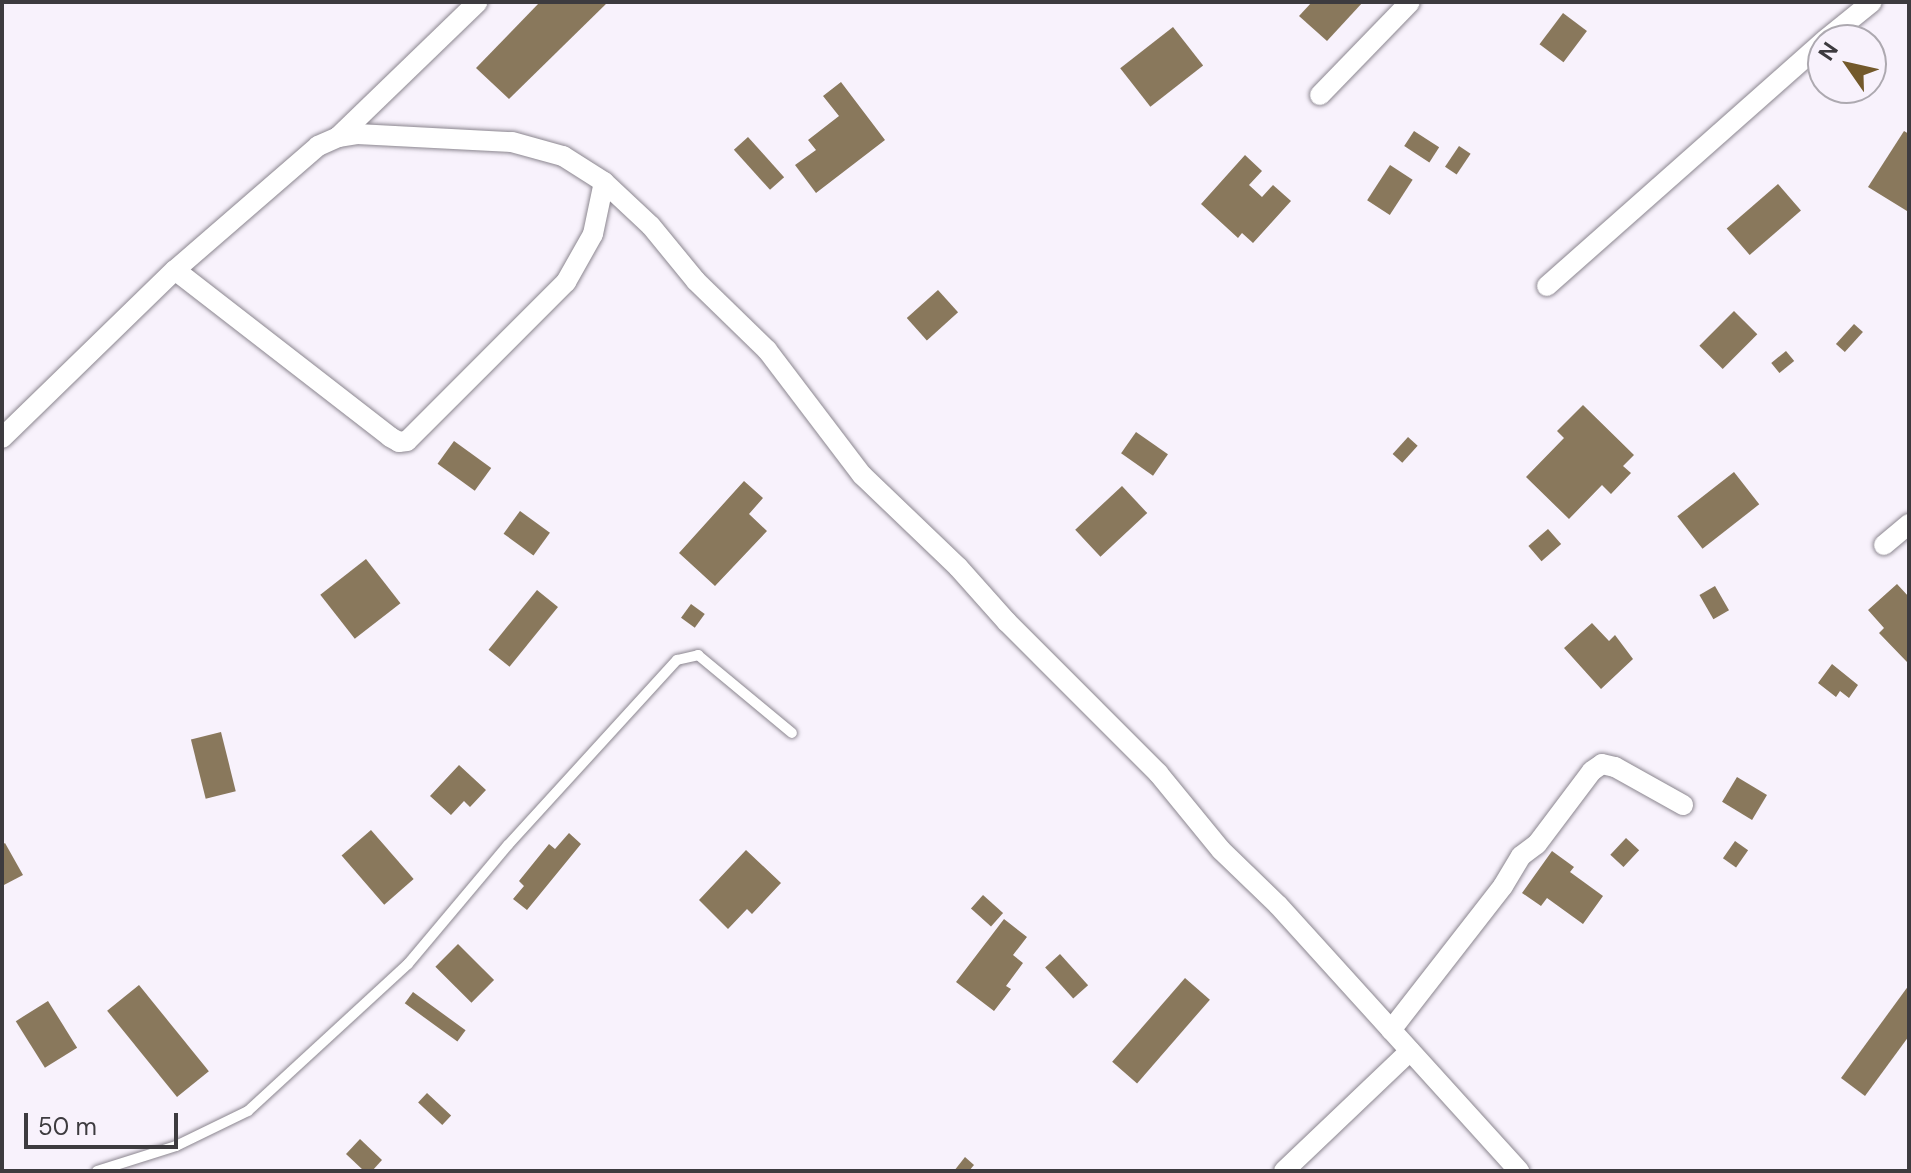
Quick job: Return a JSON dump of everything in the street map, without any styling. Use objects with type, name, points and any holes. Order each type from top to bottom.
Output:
[{"type":"street","points":[[338,137],[478,2]]},
{"type":"street","points":[[1320,95],[1410,2]]},
{"type":"street","points":[[1845,24],[1872,2]]},
{"type":"street","points":[[1547,286],[1807,56]]},
{"type":"street","points":[[2,438],[175,270],[318,146],[338,137],[357,134],[512,142],[563,156],[604,182],[651,226],[696,281],[758,339],[862,475],[958,567],[1017,633],[1158,773],[1221,850],[1278,905],[1519,1171]]},
{"type":"street","points":[[175,270],[390,437],[399,442],[407,441],[566,282],[593,234],[604,182]]},
{"type":"street","points":[[1884,545],[1909,524]]},
{"type":"street","points":[[1391,1030],[1503,886],[1521,856],[1537,844],[1592,771],[1602,764],[1615,767],[1683,805]]},
{"type":"street","points":[[1284,1171],[1410,1051]]},
{"type":"lane","points":[[97,1171],[176,1146],[248,1111],[408,964],[508,845],[677,660],[698,655],[792,733]]},
{"type":"building","points":[[540,2],[608,2],[509,99],[476,68]]},
{"type":"building","points":[[1312,2],[1363,2],[1327,41],[1299,16]]},
{"type":"building","points":[[1563,13],[1587,31],[1563,62],[1540,44]]},
{"type":"building","points":[[1173,27],[1203,66],[1150,107],[1120,68]]},
{"type":"building","points":[[841,82],[885,140],[816,193],[795,165],[816,150],[808,140],[839,116],[823,96]]},
{"type":"building","points":[[1414,131],[1439,147],[1429,162],[1404,146]]},
{"type":"building","points":[[1904,131],[1909,134],[1907,211],[1868,187]]},
{"type":"building","points":[[748,137],[784,177],[770,190],[734,150]]},
{"type":"building","points":[[1459,146],[1471,154],[1457,175],[1445,167]]},
{"type":"building","points":[[1245,155],[1262,171],[1249,185],[1262,197],[1273,185],[1291,201],[1253,243],[1242,233],[1238,238],[1201,204]]},
{"type":"building","points":[[1390,165],[1413,180],[1390,215],[1367,200]]},
{"type":"building","points":[[1778,184],[1801,210],[1750,255],[1727,229]]},
{"type":"building","points":[[938,290],[958,312],[927,340],[907,318]]},
{"type":"building","points":[[1734,311],[1757,334],[1723,369],[1699,346]]},
{"type":"building","points":[[1854,324],[1863,332],[1845,352],[1836,344]]},
{"type":"building","points":[[1786,351],[1794,361],[1779,373],[1771,363]]},
{"type":"building","points":[[1583,405],[1634,455],[1623,466],[1631,473],[1611,494],[1602,485],[1569,519],[1526,477],[1564,438],[1557,431]]},
{"type":"building","points":[[1136,432],[1168,454],[1153,476],[1121,453]]},
{"type":"building","points":[[1408,437],[1418,446],[1402,463],[1393,454]]},
{"type":"building","points":[[454,441],[491,468],[475,491],[438,464]]},
{"type":"building","points":[[1734,472],[1759,504],[1703,549],[1677,516]]},
{"type":"building","points":[[744,481],[763,498],[749,514],[767,531],[715,586],[679,553]]},
{"type":"building","points":[[1122,486],[1147,513],[1100,557],[1075,530]]},
{"type":"building","points":[[520,511],[550,533],[533,555],[504,534]]},
{"type":"building","points":[[1548,529],[1561,544],[1541,561],[1528,546]]},
{"type":"building","points":[[366,559],[400,603],[355,639],[320,595]]},
{"type":"building","points":[[1897,584],[1909,597],[1907,662],[1879,633],[1884,628],[1868,610]]},
{"type":"building","points":[[1715,586],[1729,610],[1713,619],[1699,595]]},
{"type":"building","points":[[537,590],[558,607],[510,667],[489,650]]},
{"type":"building","points":[[691,604],[705,614],[695,628],[681,618]]},
{"type":"building","points":[[1592,623],[1609,641],[1615,635],[1633,659],[1601,689],[1564,648]]},
{"type":"building","points":[[1832,664],[1858,685],[1849,698],[1840,691],[1836,697],[1818,683]]},
{"type":"building","points":[[221,732],[236,791],[206,799],[191,739]]},
{"type":"building","points":[[459,765],[486,790],[470,807],[464,801],[451,815],[430,796]]},
{"type":"building","points":[[1737,777],[1767,795],[1752,820],[1722,802]]},
{"type":"building","points":[[371,830],[414,879],[384,905],[342,856]]},
{"type":"building","points":[[569,833],[581,844],[527,910],[513,899],[524,886],[519,881],[549,844],[555,849]]},
{"type":"building","points":[[1626,838],[1639,850],[1623,867],[1610,855]]},
{"type":"building","points":[[1735,841],[1748,850],[1736,867],[1723,858]]},
{"type":"building","points":[[5,843],[23,875],[2,886],[2,845]]},
{"type":"building","points":[[746,850],[781,883],[752,914],[747,909],[728,929],[699,900]]},
{"type":"building","points":[[1552,851],[1574,867],[1570,872],[1603,896],[1583,924],[1547,898],[1541,906],[1522,893]]},
{"type":"building","points":[[983,895],[1003,913],[991,926],[971,908]]},
{"type":"building","points":[[1004,919],[1027,937],[1013,955],[1023,963],[1006,986],[1011,989],[994,1011],[956,982]]},
{"type":"building","points":[[458,944],[494,980],[471,1003],[435,967]]},
{"type":"building","points":[[1060,954],[1088,985],[1073,999],[1045,967]]},
{"type":"building","points":[[1185,978],[1210,1000],[1137,1083],[1112,1062]]},
{"type":"building","points":[[139,985],[209,1071],[177,1097],[107,1011]]},
{"type":"building","points":[[1909,985],[1909,1036],[1865,1096],[1841,1078]]},
{"type":"building","points":[[413,992],[466,1030],[457,1042],[405,1003]]},
{"type":"building","points":[[48,1001],[77,1048],[45,1068],[16,1021]]},
{"type":"building","points":[[427,1093],[451,1116],[442,1125],[418,1103]]},
{"type":"building","points":[[360,1139],[382,1160],[372,1171],[364,1171],[346,1154]]},
{"type":"building","points":[[965,1157],[974,1165],[969,1171],[954,1171]]}]
